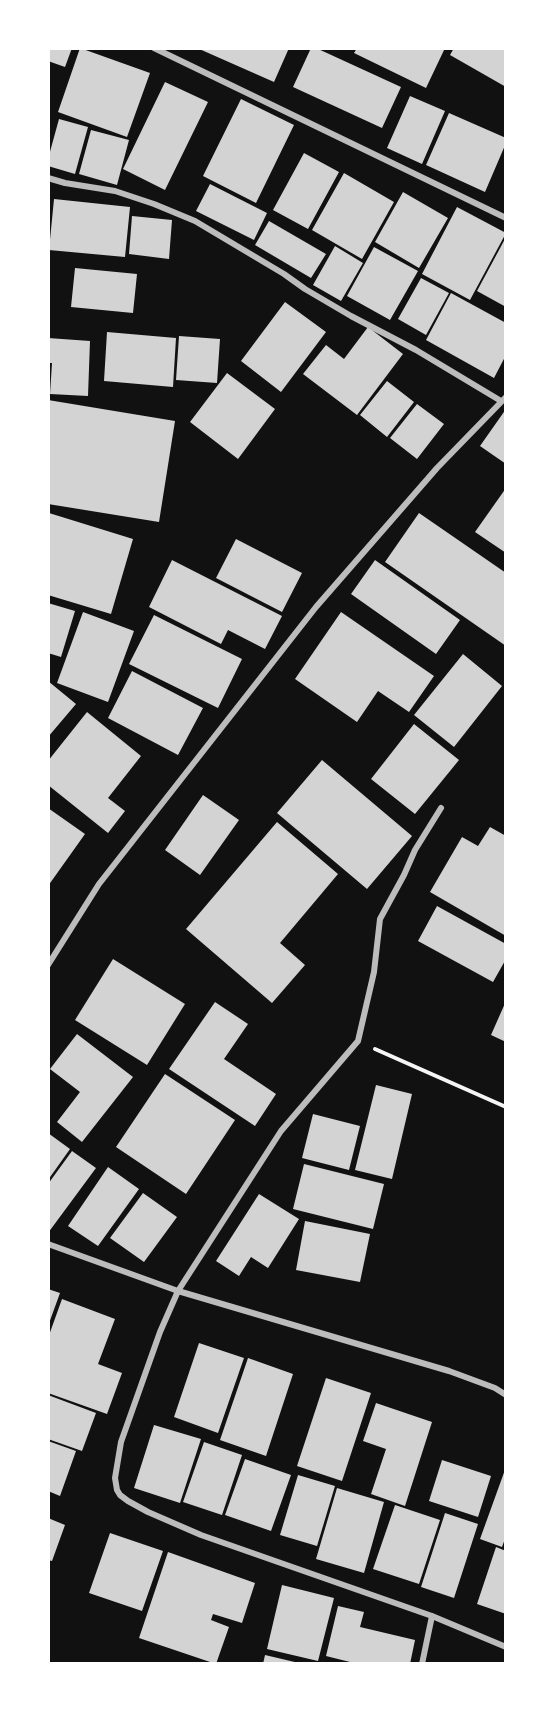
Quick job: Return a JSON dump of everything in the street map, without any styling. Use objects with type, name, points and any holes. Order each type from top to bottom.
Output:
[{"type":"street","points":[[154,48],[506,218]]},
{"type":"street","points":[[48,178],[115,192],[154,204],[195,221],[351,316],[504,399],[437,468],[316,607],[99,884],[48,965]]},
{"type":"street","points":[[441,808],[415,850],[380,920],[374,972],[358,1041],[281,1131],[178,1291],[160,1332],[121,1442],[115,1478],[120,1495],[148,1512],[201,1535],[432,1616],[506,1647]]},
{"type":"street","points":[[48,1244],[178,1291],[449,1371],[495,1388],[506,1395]]},
{"type":"street","points":[[422,1664],[432,1616]]},
{"type":"path","points":[[358,1041],[506,1107]]},
{"type":"building","points":[[48,48],[72,48],[65,67],[48,61]]},
{"type":"building","points":[[80,48],[150,73],[127,137],[58,112]]},
{"type":"building","points":[[197,48],[289,48],[274,82]]},
{"type":"building","points":[[311,48],[316,48],[401,87],[382,128],[293,87]]},
{"type":"building","points":[[357,48],[445,48],[426,88],[354,53]]},
{"type":"building","points":[[454,48],[506,48],[506,87],[450,55]]},
{"type":"building","points":[[165,82],[208,102],[165,190],[123,169]]},
{"type":"building","points":[[410,96],[445,111],[422,164],[387,148]]},
{"type":"building","points":[[241,99],[294,125],[256,203],[203,176]]},
{"type":"building","points":[[449,113],[506,138],[506,143],[485,192],[426,165]]},
{"type":"building","points":[[59,119],[88,127],[75,174],[48,166]]},
{"type":"building","points":[[91,130],[129,140],[117,185],[79,174]]},
{"type":"building","points":[[304,153],[339,172],[308,229],[273,210]]},
{"type":"building","points":[[344,173],[394,202],[362,259],[312,230]]},
{"type":"building","points":[[210,184],[267,213],[254,240],[196,211]]},
{"type":"building","points":[[403,192],[448,218],[419,268],[375,242]]},
{"type":"building","points":[[54,199],[130,207],[125,257],[49,250]]},
{"type":"building","points":[[457,207],[506,233],[470,300],[422,274]]},
{"type":"building","points":[[132,216],[172,220],[169,259],[129,254]]},
{"type":"building","points":[[269,221],[326,254],[311,278],[255,245]]},
{"type":"building","points":[[506,237],[506,307],[477,291]]},
{"type":"building","points":[[335,246],[363,263],[341,301],[313,285]]},
{"type":"building","points":[[374,247],[418,271],[390,320],[347,296]]},
{"type":"building","points":[[75,268],[137,274],[133,313],[71,307]]},
{"type":"building","points":[[421,278],[449,293],[426,335],[398,319]]},
{"type":"building","points":[[451,293],[506,323],[506,355],[494,378],[426,340]]},
{"type":"building","points":[[285,302],[326,332],[281,392],[241,361]]},
{"type":"building","points":[[368,327],[403,354],[357,415],[303,374],[326,345],[344,359]]},
{"type":"building","points":[[107,332],[176,338],[173,387],[104,381]]},
{"type":"building","points":[[179,336],[220,339],[217,383],[176,380]]},
{"type":"building","points":[[48,338],[90,341],[88,396],[50,394],[52,363],[48,363]]},
{"type":"building","points":[[227,373],[275,409],[238,459],[190,422]]},
{"type":"building","points":[[387,381],[414,402],[387,437],[360,415]]},
{"type":"building","points":[[48,400],[175,421],[159,522],[48,504]]},
{"type":"building","points":[[417,404],[444,424],[417,459],[390,438]]},
{"type":"building","points":[[506,409],[506,464],[480,446]]},
{"type":"building","points":[[506,488],[506,553],[475,532]]},
{"type":"building","points":[[49,513],[133,539],[111,614],[48,595]]},
{"type":"building","points":[[419,513],[506,573],[506,646],[385,562]]},
{"type":"building","points":[[236,539],[302,573],[282,612],[216,578]]},
{"type":"building","points":[[172,560],[282,616],[265,649],[228,630],[221,644],[149,607]]},
{"type":"building","points":[[375,560],[460,620],[436,654],[351,594]]},
{"type":"building","points":[[48,603],[75,611],[61,657],[48,653]]},
{"type":"building","points":[[83,612],[134,631],[108,702],[57,683]]},
{"type":"building","points":[[341,612],[434,676],[409,712],[378,691],[357,722],[295,679]]},
{"type":"building","points":[[154,615],[242,659],[218,708],[129,664]]},
{"type":"building","points":[[463,654],[502,686],[454,747],[414,715]]},
{"type":"building","points":[[132,671],[203,708],[178,755],[108,718]]},
{"type":"building","points":[[48,681],[76,704],[48,737]]},
{"type":"building","points":[[87,712],[141,756],[108,798],[125,811],[108,833],[48,785],[48,761]]},
{"type":"building","points":[[414,724],[459,760],[415,814],[371,779]]},
{"type":"building","points":[[322,760],[412,836],[367,889],[277,813]]},
{"type":"building","points":[[203,795],[239,820],[200,875],[165,850]]},
{"type":"building","points":[[48,808],[85,834],[48,886]]},
{"type":"building","points":[[277,822],[338,874],[280,943],[305,965],[272,1003],[186,929]]},
{"type":"building","points":[[490,827],[506,836],[506,936],[430,892],[462,837],[478,846]]},
{"type":"building","points":[[437,906],[506,944],[506,959],[493,982],[418,941]]},
{"type":"building","points":[[113,959],[185,1004],[147,1065],[75,1020]]},
{"type":"building","points":[[506,1001],[506,1042],[491,1035]]},
{"type":"building","points":[[215,1002],[248,1024],[224,1059],[276,1094],[255,1126],[169,1069]]},
{"type":"building","points":[[77,1034],[133,1077],[82,1142],[57,1122],[80,1092],[50,1069]]},
{"type":"building","points":[[165,1074],[235,1120],[186,1194],[116,1147]]},
{"type":"building","points":[[376,1085],[412,1094],[392,1179],[355,1170]]},
{"type":"building","points":[[313,1114],[360,1126],[349,1170],[302,1158]]},
{"type":"building","points":[[48,1133],[70,1149],[48,1180]]},
{"type":"building","points":[[72,1151],[96,1168],[48,1233],[48,1184]]},
{"type":"building","points":[[304,1164],[384,1184],[373,1229],[293,1209]]},
{"type":"building","points":[[108,1167],[139,1189],[98,1246],[68,1226]]},
{"type":"building","points":[[143,1193],[177,1217],[144,1262],[110,1238]]},
{"type":"building","points":[[259,1194],[299,1219],[268,1268],[251,1257],[239,1276],[216,1261]]},
{"type":"building","points":[[305,1221],[370,1234],[360,1282],[296,1270]]},
{"type":"building","points":[[48,1289],[60,1293],[48,1326]]},
{"type":"building","points":[[62,1299],[115,1319],[98,1364],[122,1373],[107,1414],[48,1393],[48,1338]]},
{"type":"building","points":[[199,1343],[244,1358],[218,1433],[174,1417]]},
{"type":"building","points":[[248,1358],[293,1374],[266,1456],[220,1440]]},
{"type":"building","points":[[326,1378],[371,1393],[342,1481],[297,1466]]},
{"type":"building","points":[[48,1395],[96,1413],[82,1451],[48,1439]]},
{"type":"building","points":[[376,1403],[432,1422],[405,1506],[371,1494],[386,1449],[363,1441]]},
{"type":"building","points":[[154,1425],[201,1439],[180,1503],[134,1488]]},
{"type":"building","points":[[48,1441],[76,1451],[60,1496],[48,1491]]},
{"type":"building","points":[[204,1442],[242,1455],[222,1515],[183,1502]]},
{"type":"building","points":[[245,1459],[291,1475],[271,1531],[225,1515]]},
{"type":"building","points":[[442,1460],[491,1476],[478,1517],[429,1501]]},
{"type":"building","points":[[506,1467],[506,1536],[502,1547],[480,1539]]},
{"type":"building","points":[[298,1475],[335,1486],[317,1546],[280,1535]]},
{"type":"building","points":[[337,1488],[384,1502],[364,1573],[316,1559]]},
{"type":"building","points":[[395,1505],[440,1520],[419,1584],[373,1569]]},
{"type":"building","points":[[445,1513],[478,1524],[454,1598],[421,1587]]},
{"type":"building","points":[[48,1518],[65,1525],[52,1561],[48,1560]]},
{"type":"building","points":[[110,1533],[163,1551],[142,1611],[89,1593]]},
{"type":"building","points":[[496,1547],[506,1551],[506,1614],[477,1604]]},
{"type":"building","points":[[168,1552],[255,1583],[242,1623],[213,1614],[211,1620],[229,1627],[216,1664],[139,1638]]},
{"type":"building","points":[[282,1585],[334,1598],[318,1661],[267,1649]]},
{"type":"building","points":[[338,1606],[364,1612],[360,1627],[415,1640],[410,1664],[358,1664],[326,1656]]},
{"type":"building","points":[[265,1655],[299,1663],[299,1664],[263,1664]]}]
